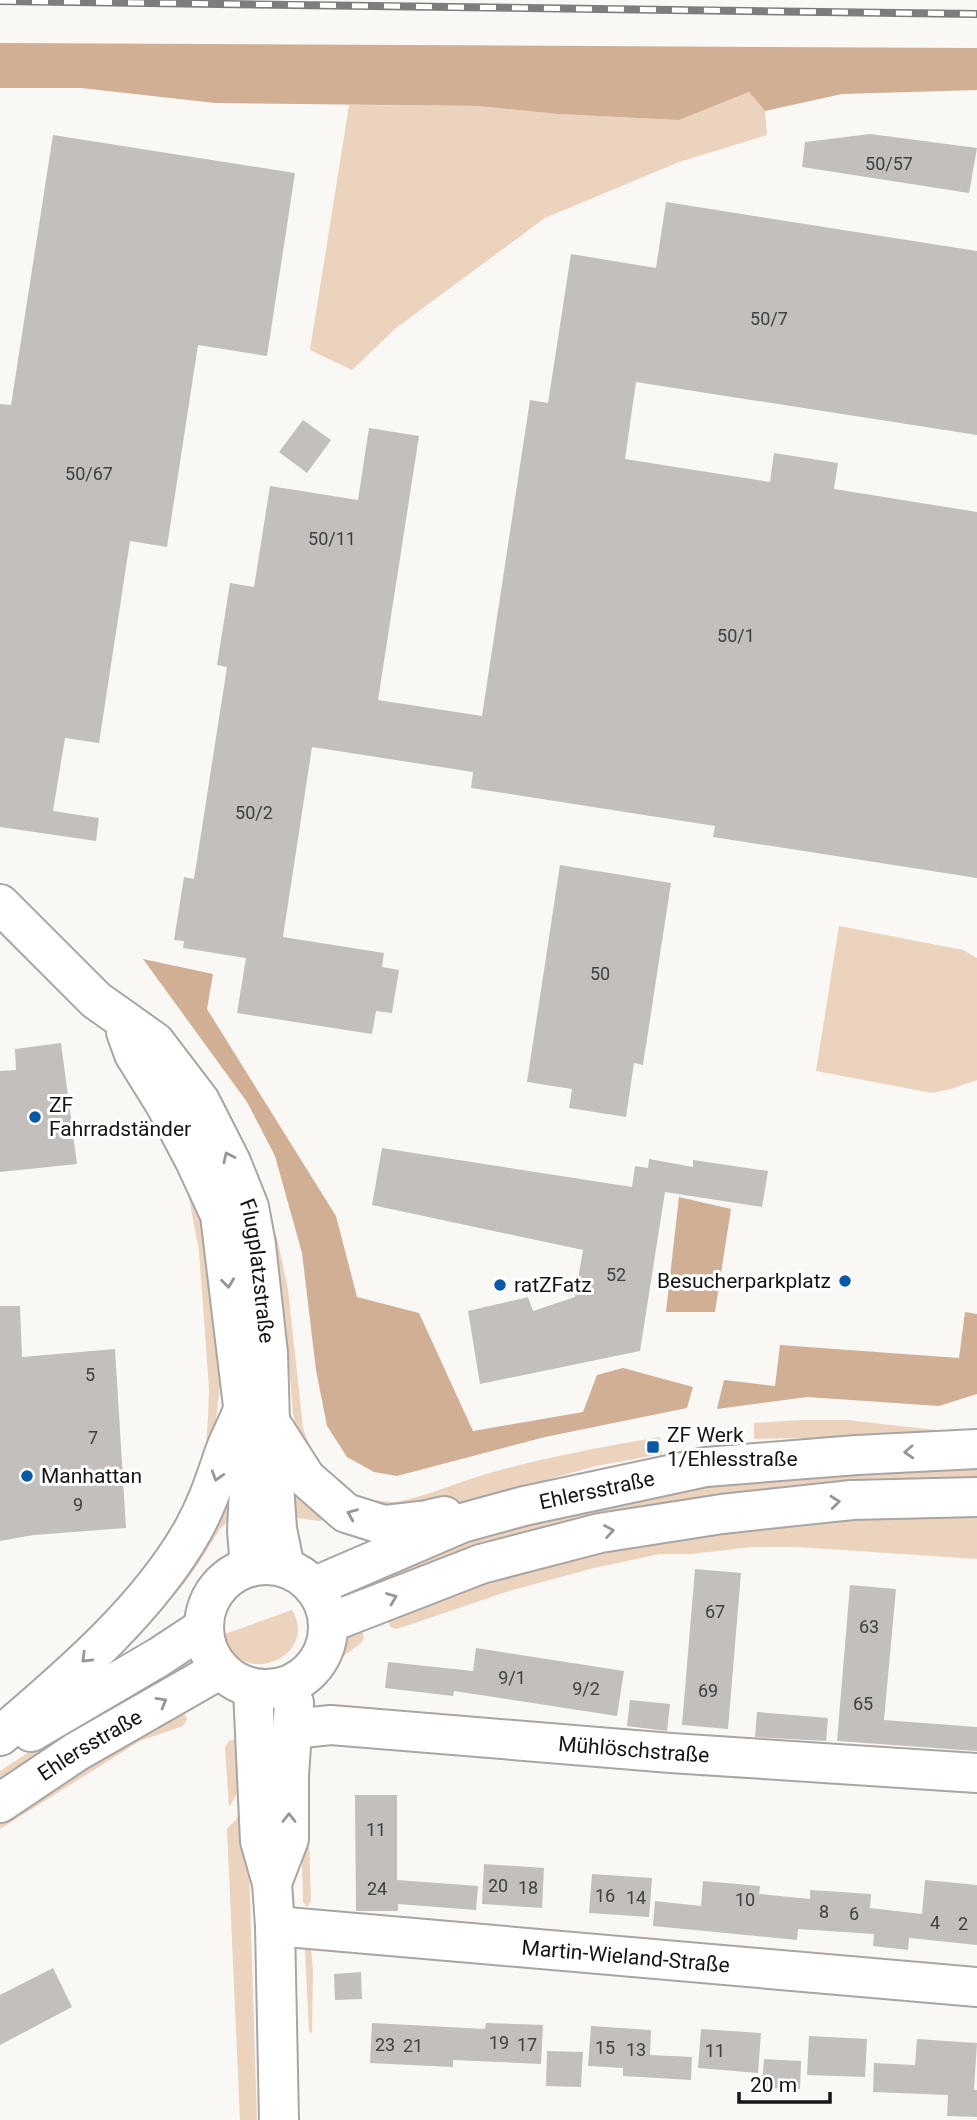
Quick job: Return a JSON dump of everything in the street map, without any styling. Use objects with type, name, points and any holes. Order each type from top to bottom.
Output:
[{"type":"street","name":"Flugplatzstraße","points":[[0,904],[96,1000],[120,1017],[134,1054],[165,1104],[220,1215],[283,1574]]},
{"type":"street","points":[[0,1736],[51,1693],[137,1608],[193,1531],[212,1492],[225,1450],[256,1417],[306,1478],[346,1513],[384,1525],[427,1520],[618,1471],[706,1467]]},
{"type":"street","name":"Ehlersstraße","points":[[283,1574],[524,1506],[706,1467],[857,1455],[977,1450]]},
{"type":"street","name":"Ehlersstraße","points":[[329,1623],[481,1564],[600,1533],[722,1514],[852,1500],[977,1497]]},
{"type":"street","points":[[235,1573],[283,1574],[320,1596],[329,1623],[328,1640],[315,1667],[295,1684],[272,1690],[253,1690],[239,1685],[219,1670],[204,1640],[205,1612],[217,1587],[235,1573]]},
{"type":"street","name":"Ehlersstraße","points":[[0,1750],[159,1657],[203,1628]]},
{"type":"street","name":"Ehlersstraße","points":[[0,1802],[76,1752],[219,1670]]},
{"type":"street","points":[[272,1884],[289,1839],[289,1776],[295,1684]]},
{"type":"street","points":[[253,1690],[260,1841],[272,1884],[275,1926],[279,2120]]},
{"type":"street","name":"Mühlöschstraße","points":[[292,1729],[331,1724],[671,1753],[977,1773]]},
{"type":"street","name":"Martin-Wieland-Straße","points":[[275,1926],[977,1987]]},
{"type":"shaded area","points":[[0,43],[977,48],[977,90],[842,94],[765,111],[749,92],[679,120],[557,114],[478,106],[215,103],[81,88],[0,88]]},
{"type":"shaded area","points":[[749,92],[765,111],[767,135],[679,162],[545,218],[396,328],[352,370],[310,350],[349,105],[478,106],[557,114],[679,120]]},
{"type":"shaded area","points":[[839,926],[963,950],[977,958],[977,1080],[932,1093],[816,1071]]},
{"type":"shaded area","points":[[143,959],[213,974],[207,1009],[336,1216],[357,1297],[419,1313],[473,1431],[583,1412],[597,1375],[623,1368],[693,1387],[687,1408],[545,1437],[397,1476],[374,1472],[347,1457],[327,1426],[316,1370],[302,1253],[275,1156],[247,1102]]},
{"type":"shaded area","points":[[177,1161],[196,1206],[206,1241],[220,1385],[212,1455],[154,1569],[200,1476],[208,1417],[209,1389],[199,1251],[188,1193]]},
{"type":"shaded area","points":[[255,1177],[277,1238],[288,1289],[303,1428],[315,1460],[339,1484],[338,1491],[299,1439],[293,1414],[278,1272]]},
{"type":"shaded area","points":[[679,1197],[731,1209],[715,1312],[666,1312]]},
{"type":"shaded area","points":[[965,1312],[977,1314],[977,1394],[939,1406],[807,1397],[717,1409],[724,1380],[775,1386],[780,1345],[959,1358]]},
{"type":"shaded area","points":[[847,1420],[963,1433],[927,1444],[813,1438],[754,1439],[754,1423]]},
{"type":"shaded area","points":[[660,1437],[662,1454],[596,1466],[477,1499],[403,1514],[364,1502],[401,1501],[527,1463]]},
{"type":"shaded area","points":[[977,1468],[977,1486],[838,1490],[370,1593],[363,1579],[461,1543],[609,1504],[702,1486],[778,1474]]},
{"type":"shaded area","points":[[238,1471],[238,1520],[226,1523],[220,1529],[186,1581],[161,1608],[210,1535],[227,1502]]},
{"type":"shaded area","points":[[290,1481],[326,1517],[320,1521],[290,1517]]},
{"type":"shaded area","points":[[977,1514],[977,1559],[797,1547],[752,1547],[691,1554],[660,1554],[594,1568],[509,1591],[397,1629],[390,1627],[388,1620],[479,1583],[564,1558],[759,1526],[878,1517]]},
{"type":"shaded area","points":[[292,1610],[298,1627],[295,1642],[286,1654],[273,1661],[258,1664],[244,1661],[232,1651],[225,1634]]},
{"type":"shaded area","points":[[361,1627],[364,1637],[361,1643],[345,1655],[319,1684],[307,1710],[306,1696],[325,1673],[343,1642]]},
{"type":"shaded area","points":[[160,1672],[169,1689],[0,1787],[0,1771]]},
{"type":"shaded area","points":[[180,1706],[187,1719],[183,1726],[140,1741],[0,1829],[0,1816]]},
{"type":"shaded area","points":[[239,1738],[246,1779],[229,1807],[225,1747],[229,1741]]},
{"type":"shaded area","points":[[299,1746],[306,1747],[311,1901],[307,1907],[303,1902]]},
{"type":"shaded area","points":[[247,1799],[257,2120],[240,2120],[227,1828],[235,1821]]},
{"type":"shaded area","points":[[311,1948],[312,2033],[309,2031],[305,1950]]},
{"type":"building","points":[[870,134],[977,148],[969,193],[802,167],[805,142]]},
{"type":"building","points":[[53,135],[295,173],[267,356],[198,345],[167,547],[130,541],[99,743],[65,738],[53,811],[99,818],[96,841],[0,827],[0,404],[11,405]]},
{"type":"building","points":[[666,202],[977,251],[977,435],[636,382],[625,459],[770,482],[774,453],[838,463],[834,489],[977,512],[977,878],[713,837],[715,826],[471,788],[473,772],[312,747],[283,937],[384,953],[382,967],[399,970],[392,1013],[376,1011],[372,1034],[237,1013],[246,958],[183,948],[184,941],[174,940],[184,877],[194,879],[227,667],[217,665],[230,583],[254,587],[270,486],[358,500],[369,428],[419,436],[378,700],[482,716],[530,400],[548,403],[571,254],[656,268]]},
{"type":"building","points":[[303,420],[331,440],[307,473],[279,452]]},
{"type":"building","points":[[560,865],[671,883],[643,1065],[634,1063],[626,1117],[569,1108],[572,1089],[527,1082]]},
{"type":"building","name":"ZF Fahrradständer","points":[[61,1043],[77,1164],[0,1172],[0,1071],[16,1070],[15,1049]]},
{"type":"building","points":[[382,1148],[632,1187],[635,1166],[648,1168],[649,1159],[693,1167],[693,1160],[768,1171],[762,1207],[665,1192],[640,1351],[480,1384],[468,1311],[528,1297],[533,1311],[575,1297],[583,1250],[372,1205]]},
{"type":"building","points":[[0,1306],[20,1306],[22,1357],[115,1349],[126,1528],[34,1535],[0,1541]]},
{"type":"building","points":[[695,1569],[741,1573],[728,1729],[682,1725]]},
{"type":"building","points":[[850,1585],[896,1589],[884,1720],[977,1727],[977,1751],[837,1741]]},
{"type":"building","points":[[476,1648],[624,1671],[617,1716],[454,1691],[453,1696],[385,1688],[388,1662],[473,1671]]},
{"type":"building","points":[[630,1700],[670,1704],[667,1731],[627,1726]]},
{"type":"building","points":[[757,1712],[828,1718],[826,1741],[755,1737]]},
{"type":"building","points":[[355,1795],[397,1795],[397,1880],[478,1886],[476,1910],[398,1904],[398,1911],[356,1911]]},
{"type":"building","points":[[484,1864],[544,1868],[542,1908],[482,1904]]},
{"type":"building","points":[[592,1874],[652,1878],[649,1917],[589,1913]]},
{"type":"building","points":[[925,1880],[977,1885],[977,1945],[909,1938],[908,1950],[873,1946],[874,1934],[798,1929],[797,1940],[653,1926],[655,1901],[701,1906],[703,1881],[760,1886],[759,1894],[810,1899],[810,1890],[871,1894],[870,1908],[922,1914]]},
{"type":"building","points":[[53,1968],[72,2007],[0,2045],[0,1995]]},
{"type":"building","points":[[361,1972],[362,1999],[335,2000],[334,1974]]},
{"type":"building","points":[[372,2023],[485,2029],[486,2023],[543,2025],[541,2064],[453,2060],[453,2067],[370,2063]]},
{"type":"building","points":[[591,2026],[651,2030],[650,2055],[692,2057],[691,2080],[623,2076],[623,2068],[588,2066]]},
{"type":"building","points":[[701,2029],[761,2033],[758,2073],[698,2068]]},
{"type":"building","points":[[809,2036],[867,2039],[865,2077],[807,2075]]},
{"type":"building","points":[[917,2039],[977,2043],[974,2090],[977,2090],[977,2117],[947,2116],[948,2095],[873,2092],[874,2063],[915,2065]]},
{"type":"building","points":[[547,2051],[583,2052],[581,2087],[546,2086]]},
{"type":"building","points":[[764,2059],[801,2061],[800,2089],[762,2088]]},
{"type":"railway","points":[[0,1],[977,14]]},
{"type":"place","name":"ZF Fahrradständer","points":[[35,1117]]},
{"type":"place","name":"Besucherparkplatz","points":[[845,1281]]},
{"type":"place","name":"ratZFatz","points":[[500,1285]]},
{"type":"place","name":"ZF Werk 1/Ehlesstraße","points":[[653,1447]]},
{"type":"place","name":"Manhattan","points":[[27,1476]]}]
